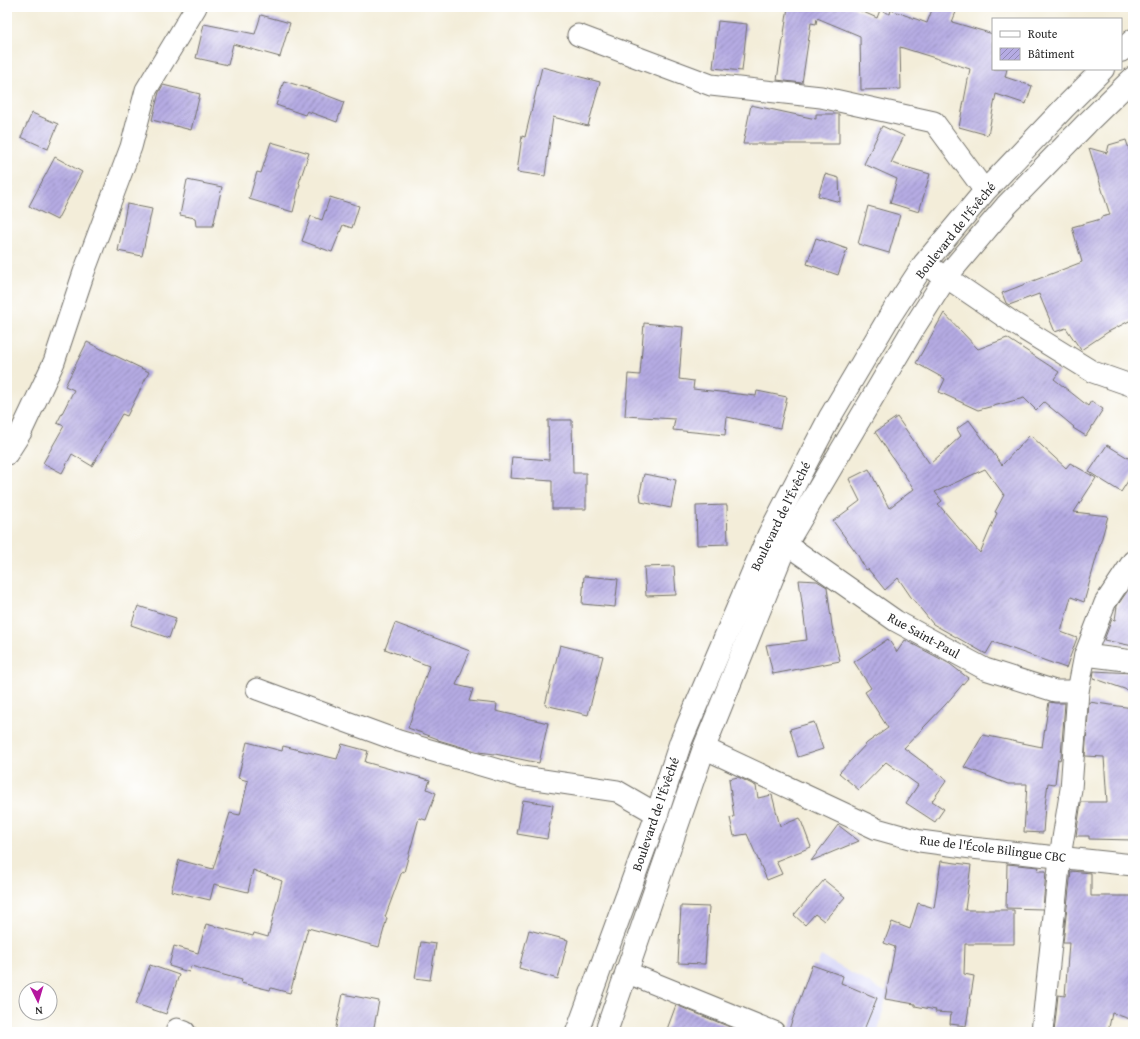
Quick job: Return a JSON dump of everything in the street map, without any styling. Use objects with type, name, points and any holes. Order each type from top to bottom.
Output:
[{"type":"main road","points":[[1122,50],[1133,40]]},
{"type":"main road","name":"Boulevard de l'Évêché","points":[[577,1032],[657,814],[680,741],[778,539],[830,417],[888,319],[924,264],[985,191],[1102,70]]},
{"type":"main road","name":"Boulevard de l'Évêché","points":[[606,1032],[778,539],[946,277],[1006,206],[1133,78]]},
{"type":"street","points":[[7,454],[21,432],[54,362],[84,272],[131,146],[146,90],[196,7]]},
{"type":"street","points":[[578,36],[711,85],[821,97],[934,122],[985,191]]},
{"type":"street","points":[[924,264],[946,277],[1012,322],[1093,372],[1133,386]]},
{"type":"street","name":"Rue Saint-Paul","points":[[778,539],[896,621],[985,669],[1055,691],[1078,692]]},
{"type":"street","points":[[1042,1032],[1060,857],[1071,789],[1078,692],[1085,655],[1106,603],[1133,561]]},
{"type":"street","points":[[1085,655],[1133,661]]},
{"type":"street","points":[[257,690],[399,741],[522,777],[617,791],[657,814]]},
{"type":"street","name":"Rue de l'École Bilingue CBC","points":[[704,748],[877,829],[920,840],[972,848],[1133,864]]},
{"type":"street","points":[[626,972],[774,1032]]},
{"type":"shaded area","points":[[821,956],[887,993],[878,1032],[818,1032],[792,1021]]},
{"type":"building","points":[[788,7],[852,7],[877,18],[880,10],[890,14],[891,10],[927,23],[933,7],[958,7],[952,22],[992,34],[992,70],[1007,70],[1005,77],[1032,86],[1026,104],[996,94],[988,135],[959,127],[970,69],[900,47],[901,89],[861,90],[860,36],[817,18],[816,24],[811,23],[802,83],[777,80]]},
{"type":"building","points":[[261,15],[290,23],[280,57],[233,44],[228,65],[196,58],[204,24],[255,34]]},
{"type":"building","points":[[718,21],[747,24],[742,71],[713,68]]},
{"type":"building","points":[[542,67],[600,82],[588,126],[553,117],[545,176],[517,172],[522,136],[525,137]]},
{"type":"building","points":[[284,81],[344,102],[337,122],[307,111],[305,115],[276,105]]},
{"type":"building","points":[[163,85],[200,94],[191,130],[152,120],[159,92]]},
{"type":"building","points":[[751,105],[816,119],[816,114],[839,114],[839,144],[743,144]]},
{"type":"building","points":[[32,113],[58,124],[48,149],[21,137]]},
{"type":"building","points":[[882,126],[904,136],[891,163],[930,174],[919,212],[890,203],[897,179],[864,164]]},
{"type":"building","points":[[1126,140],[1133,161],[1133,319],[1108,332],[1081,350],[1066,328],[1055,332],[1039,294],[1009,305],[1006,303],[1002,293],[1082,262],[1072,227],[1110,215],[1089,148],[1107,153],[1109,145]]},
{"type":"building","points":[[271,142],[309,153],[299,183],[293,212],[249,199],[257,172],[261,173]]},
{"type":"building","points":[[55,157],[82,172],[57,220],[29,206]]},
{"type":"building","points":[[825,174],[839,178],[840,202],[818,196]]},
{"type":"building","points":[[187,180],[222,187],[213,226],[196,226],[195,218],[180,215]]},
{"type":"building","points":[[330,197],[359,206],[352,228],[343,225],[332,252],[302,241],[311,216],[322,220]]},
{"type":"building","points":[[127,204],[152,209],[142,256],[118,251]]},
{"type":"building","points":[[868,206],[900,215],[889,253],[858,244]]},
{"type":"building","points":[[816,238],[847,249],[838,275],[807,264]]},
{"type":"building","points":[[944,313],[978,349],[1007,338],[1059,372],[1054,379],[1088,406],[1091,401],[1103,409],[1086,436],[1073,428],[1074,427],[1044,402],[1036,410],[1024,398],[978,410],[939,392],[945,379],[916,363]]},
{"type":"building","points":[[644,323],[683,327],[679,379],[694,381],[693,389],[756,396],[757,391],[787,397],[780,428],[727,417],[725,435],[673,430],[675,419],[625,416],[628,374],[640,375]]},
{"type":"building","points":[[87,342],[149,372],[127,416],[122,414],[92,466],[72,454],[62,473],[43,463],[64,426],[57,423],[74,390],[65,386]]},
{"type":"building","points":[[897,417],[930,464],[961,436],[957,429],[969,420],[1002,465],[1030,435],[1066,468],[1070,463],[1096,478],[1074,512],[1108,516],[1084,602],[1071,597],[1061,632],[1077,638],[1066,668],[993,642],[986,654],[933,624],[898,578],[885,590],[868,569],[866,570],[856,552],[833,521],[860,501],[849,479],[869,469],[889,508],[914,489],[875,432]],"holes":[[[985,469],[1004,495],[995,512],[997,513],[980,553],[938,504],[942,501],[935,492]]]},
{"type":"building","points":[[548,420],[572,420],[573,473],[586,473],[586,509],[552,509],[552,481],[510,478],[512,457],[549,460]]},
{"type":"building","points":[[1107,445],[1133,461],[1133,473],[1121,492],[1089,472]]},
{"type":"building","points":[[644,474],[676,480],[671,508],[641,502],[640,493]]},
{"type":"building","points":[[727,505],[728,544],[697,545],[696,506]]},
{"type":"building","points":[[674,566],[676,595],[646,596],[644,567]]},
{"type":"building","points":[[584,576],[618,579],[615,607],[582,604]]},
{"type":"building","points":[[799,580],[817,581],[827,587],[832,626],[840,661],[773,674],[766,645],[807,640]]},
{"type":"building","points":[[1133,583],[1133,646],[1104,640],[1112,619],[1115,620],[1117,606]]},
{"type":"building","points":[[138,606],[176,618],[169,638],[131,625]]},
{"type":"building","points":[[395,623],[470,651],[456,685],[473,689],[469,701],[497,704],[496,711],[548,723],[539,763],[479,752],[438,740],[408,728],[429,666],[385,649]]},
{"type":"building","points":[[888,639],[897,652],[905,640],[950,664],[968,678],[946,704],[904,748],[947,780],[932,801],[944,809],[935,822],[906,803],[918,785],[886,762],[859,790],[839,773],[867,743],[888,728],[865,692],[871,688],[854,662]]},
{"type":"building","points":[[560,645],[603,656],[588,715],[545,705]]},
{"type":"building","points":[[1094,671],[1133,673],[1133,692],[1093,678]]},
{"type":"building","points":[[1049,702],[1065,703],[1061,756],[1060,760],[1058,759],[1055,784],[1048,783],[1043,833],[1024,832],[1027,784],[1008,784],[964,767],[983,735],[1042,747]]},
{"type":"building","points":[[1089,702],[1133,708],[1133,840],[1089,839],[1089,836],[1076,836],[1081,802],[1107,802],[1104,757],[1085,756]]},
{"type":"building","points":[[814,722],[823,749],[798,757],[790,729]]},
{"type":"building","points":[[247,742],[282,751],[283,746],[337,759],[342,744],[368,751],[365,762],[430,780],[427,789],[436,793],[426,820],[419,818],[404,872],[402,871],[385,917],[387,918],[379,947],[308,928],[290,993],[241,983],[242,980],[191,966],[189,972],[169,966],[174,946],[198,953],[206,924],[253,936],[254,933],[268,937],[282,881],[253,870],[248,892],[214,884],[210,900],[171,891],[179,860],[213,869],[230,813],[240,815],[248,781],[238,778]]},
{"type":"building","points":[[738,777],[756,786],[758,798],[772,795],[780,826],[800,818],[811,847],[776,861],[782,874],[767,880],[747,834],[734,836],[730,818],[734,817],[729,779]]},
{"type":"building","points":[[523,800],[553,805],[547,839],[517,834]]},
{"type":"building","points":[[838,825],[859,841],[811,861]]},
{"type":"building","points":[[941,861],[971,865],[965,910],[1014,910],[1014,944],[965,944],[964,974],[974,976],[966,1026],[950,1024],[951,1013],[935,1012],[936,1010],[915,1006],[915,1004],[885,999],[895,947],[884,943],[892,922],[910,929],[918,903],[934,908]]},
{"type":"building","points":[[1007,864],[1039,867],[1038,871],[1046,871],[1043,909],[1006,908]]},
{"type":"building","points":[[1071,871],[1091,873],[1091,896],[1133,896],[1133,1020],[1112,1013],[1108,1032],[1054,1032],[1058,995],[1065,996],[1069,943],[1063,943]]},
{"type":"building","points":[[824,880],[845,897],[824,921],[815,914],[805,925],[794,915]]},
{"type":"building","points":[[681,906],[709,907],[705,964],[678,963]]},
{"type":"building","points":[[529,930],[568,940],[558,979],[519,968]]},
{"type":"building","points":[[421,942],[436,944],[430,980],[415,978]]},
{"type":"building","points":[[150,965],[179,975],[166,1014],[136,1004]]},
{"type":"building","points":[[812,965],[843,976],[841,983],[877,998],[863,1032],[788,1032]]},
{"type":"building","points":[[343,994],[379,1001],[373,1032],[335,1032]]},
{"type":"building","points":[[676,1005],[742,1032],[666,1032]]}]
